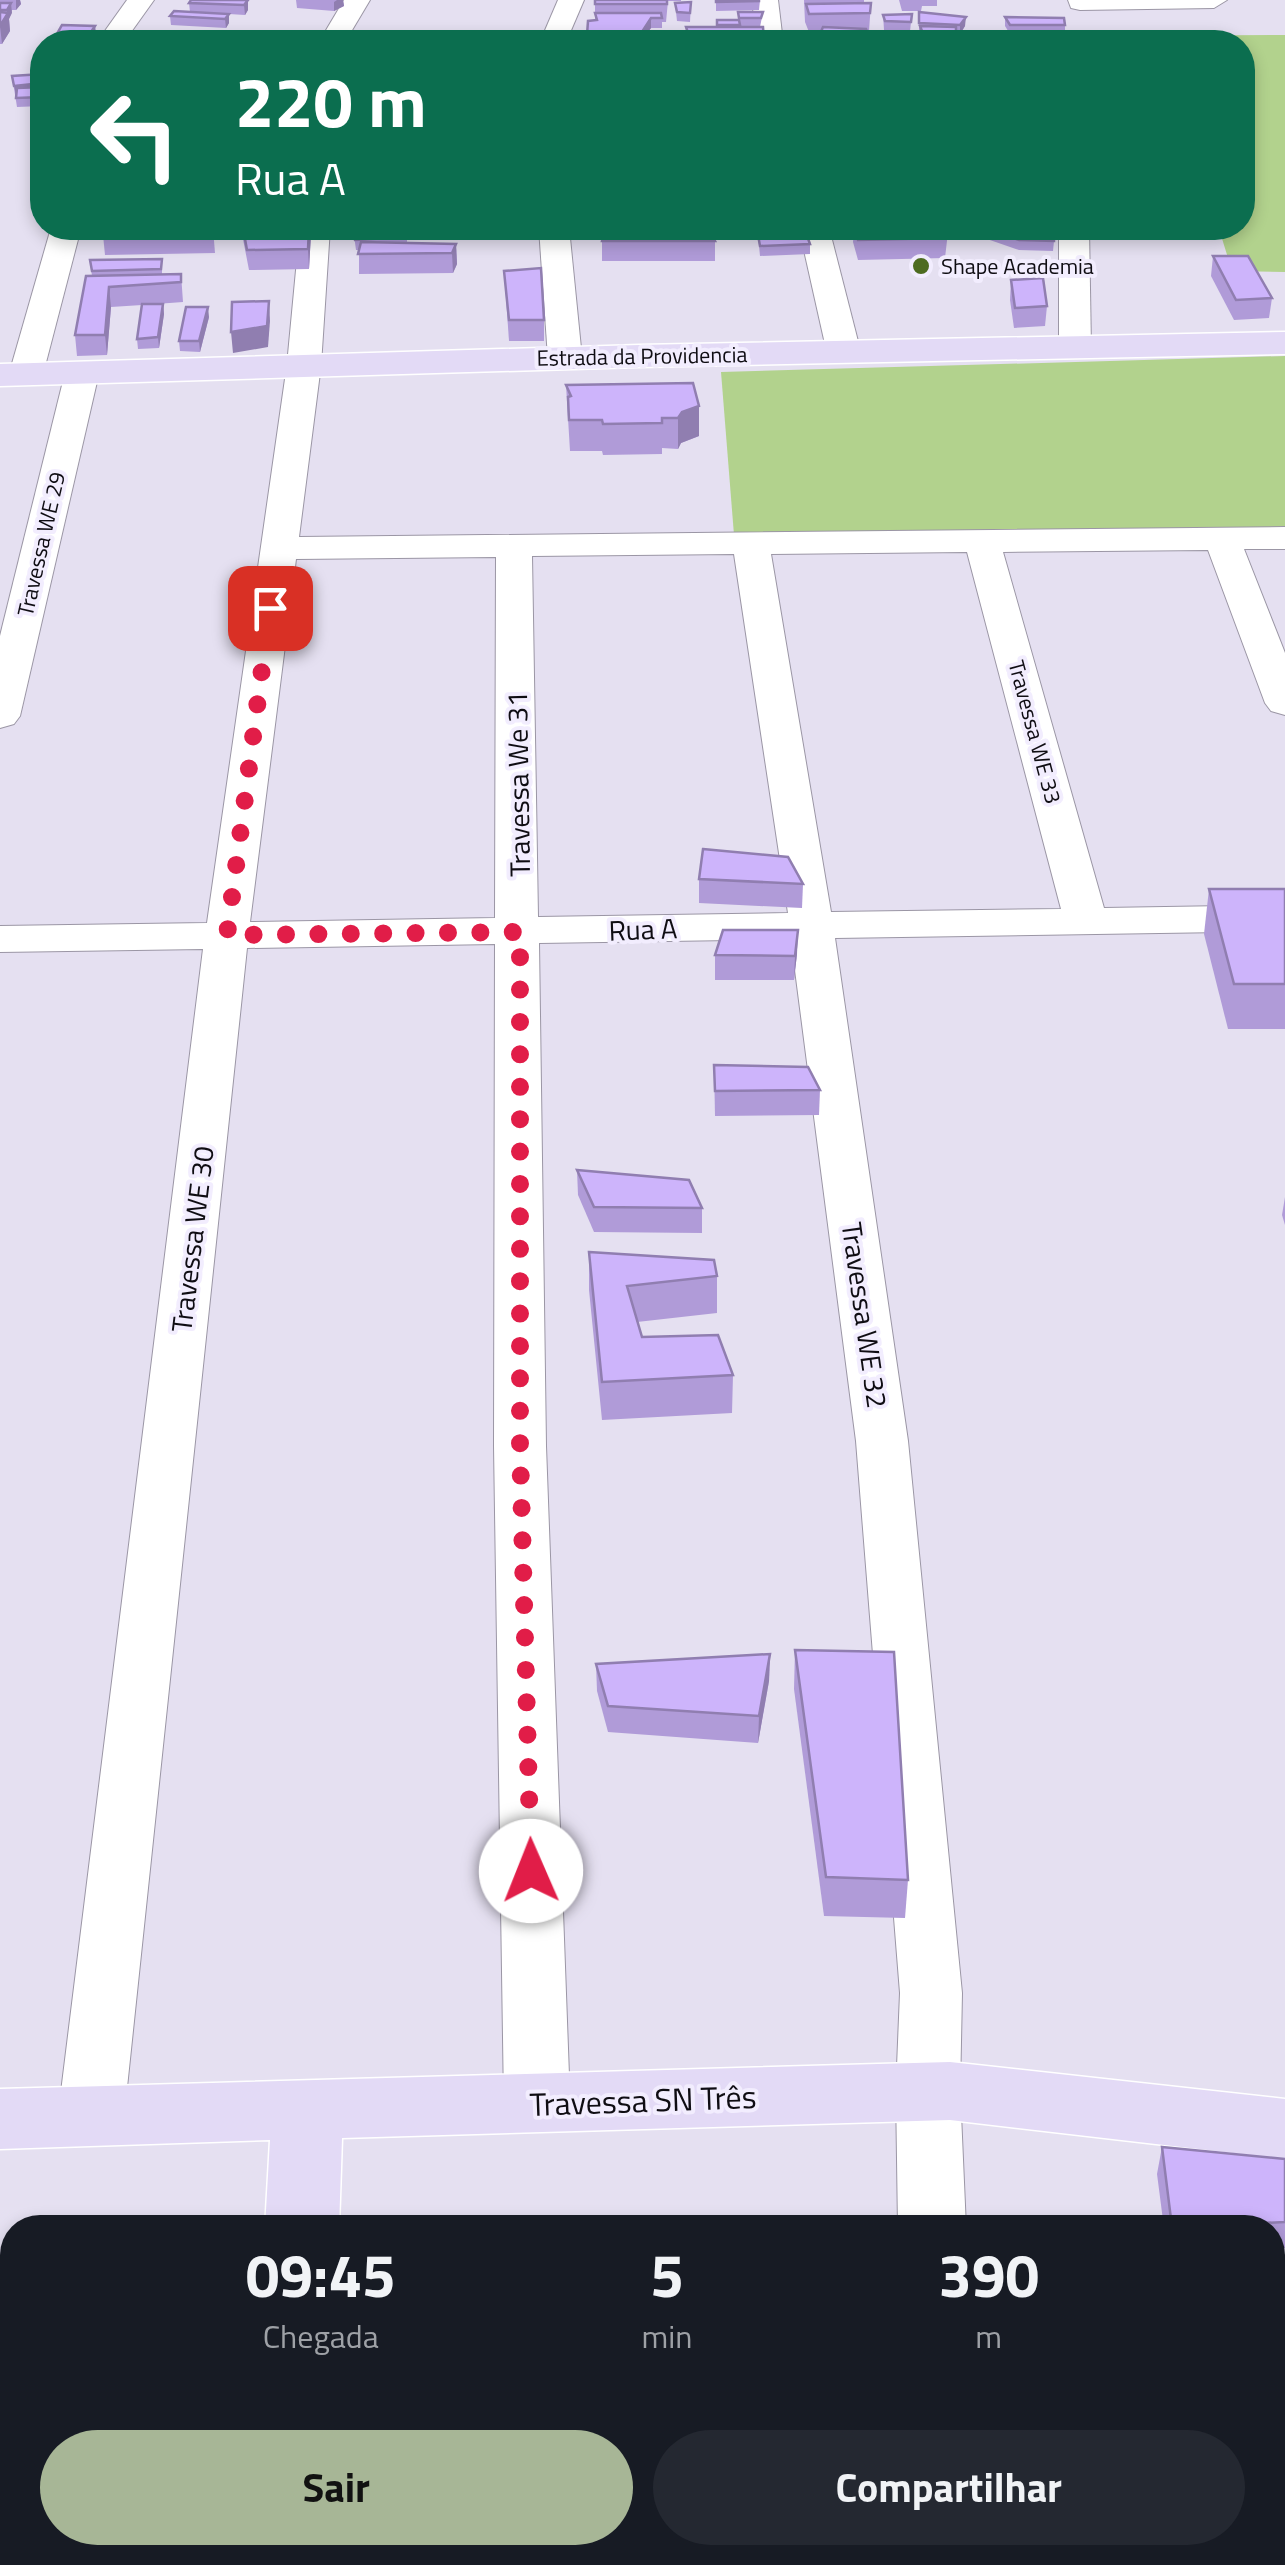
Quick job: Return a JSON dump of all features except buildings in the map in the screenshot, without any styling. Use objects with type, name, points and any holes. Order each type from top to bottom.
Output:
[{"type":"main road","name":"Estrada da Providencia","points":[[13,374],[1285,343]]},
{"type":"main road","name":"Travessa SN Três","points":[[0,2119],[928,2091],[1006,2096],[1285,2129]]},
{"type":"main road","points":[[302,2215],[306,2112]]},
{"type":"street","points":[[119,30],[141,0]]},
{"type":"street","points":[[339,30],[357,0]]},
{"type":"street","points":[[558,30],[571,0]]},
{"type":"street","points":[[766,0],[769,30]]},
{"type":"street","points":[[1079,9],[1214,0]]},
{"type":"street","points":[[13,374],[62,240]]},
{"type":"street","name":"Travessa WE 30","points":[[91,2116],[227,935],[304,364],[315,240]]},
{"type":"street","points":[[555,240],[565,358]]},
{"type":"street","points":[[817,240],[844,352]]},
{"type":"street","points":[[1074,240],[1076,348]]},
{"type":"street","name":"Travessa WE 29","points":[[0,716],[82,372]]},
{"type":"street","points":[[280,548],[1285,538]]},
{"type":"street","points":[[1222,539],[1285,703]]},
{"type":"street","name":"Travessa WE 33","points":[[982,541],[1087,923]]},
{"type":"street","name":"Travessa WE 32","points":[[751,543],[811,924],[882,1441],[932,1993],[928,2091]]},
{"type":"street","name":"Travessa We 31","points":[[514,546],[520,932],[520,1446],[537,2103]]},
{"type":"street","name":"Rua A","points":[[0,939],[1285,918]]},
{"type":"street","points":[[928,2091],[932,2215]]},
{"type":"green space","points":[[1255,35],[1285,35],[1285,272],[1232,271],[1222,240],[1255,240]]},
{"type":"green space","points":[[1285,356],[1285,529],[734,535],[721,372]]},
{"type":"place","name":"Shape Academia","points":[[921,266]]},
{"type":"route","points":[[270,608],[227,935],[520,932],[520,1446],[531,1871]]}]
